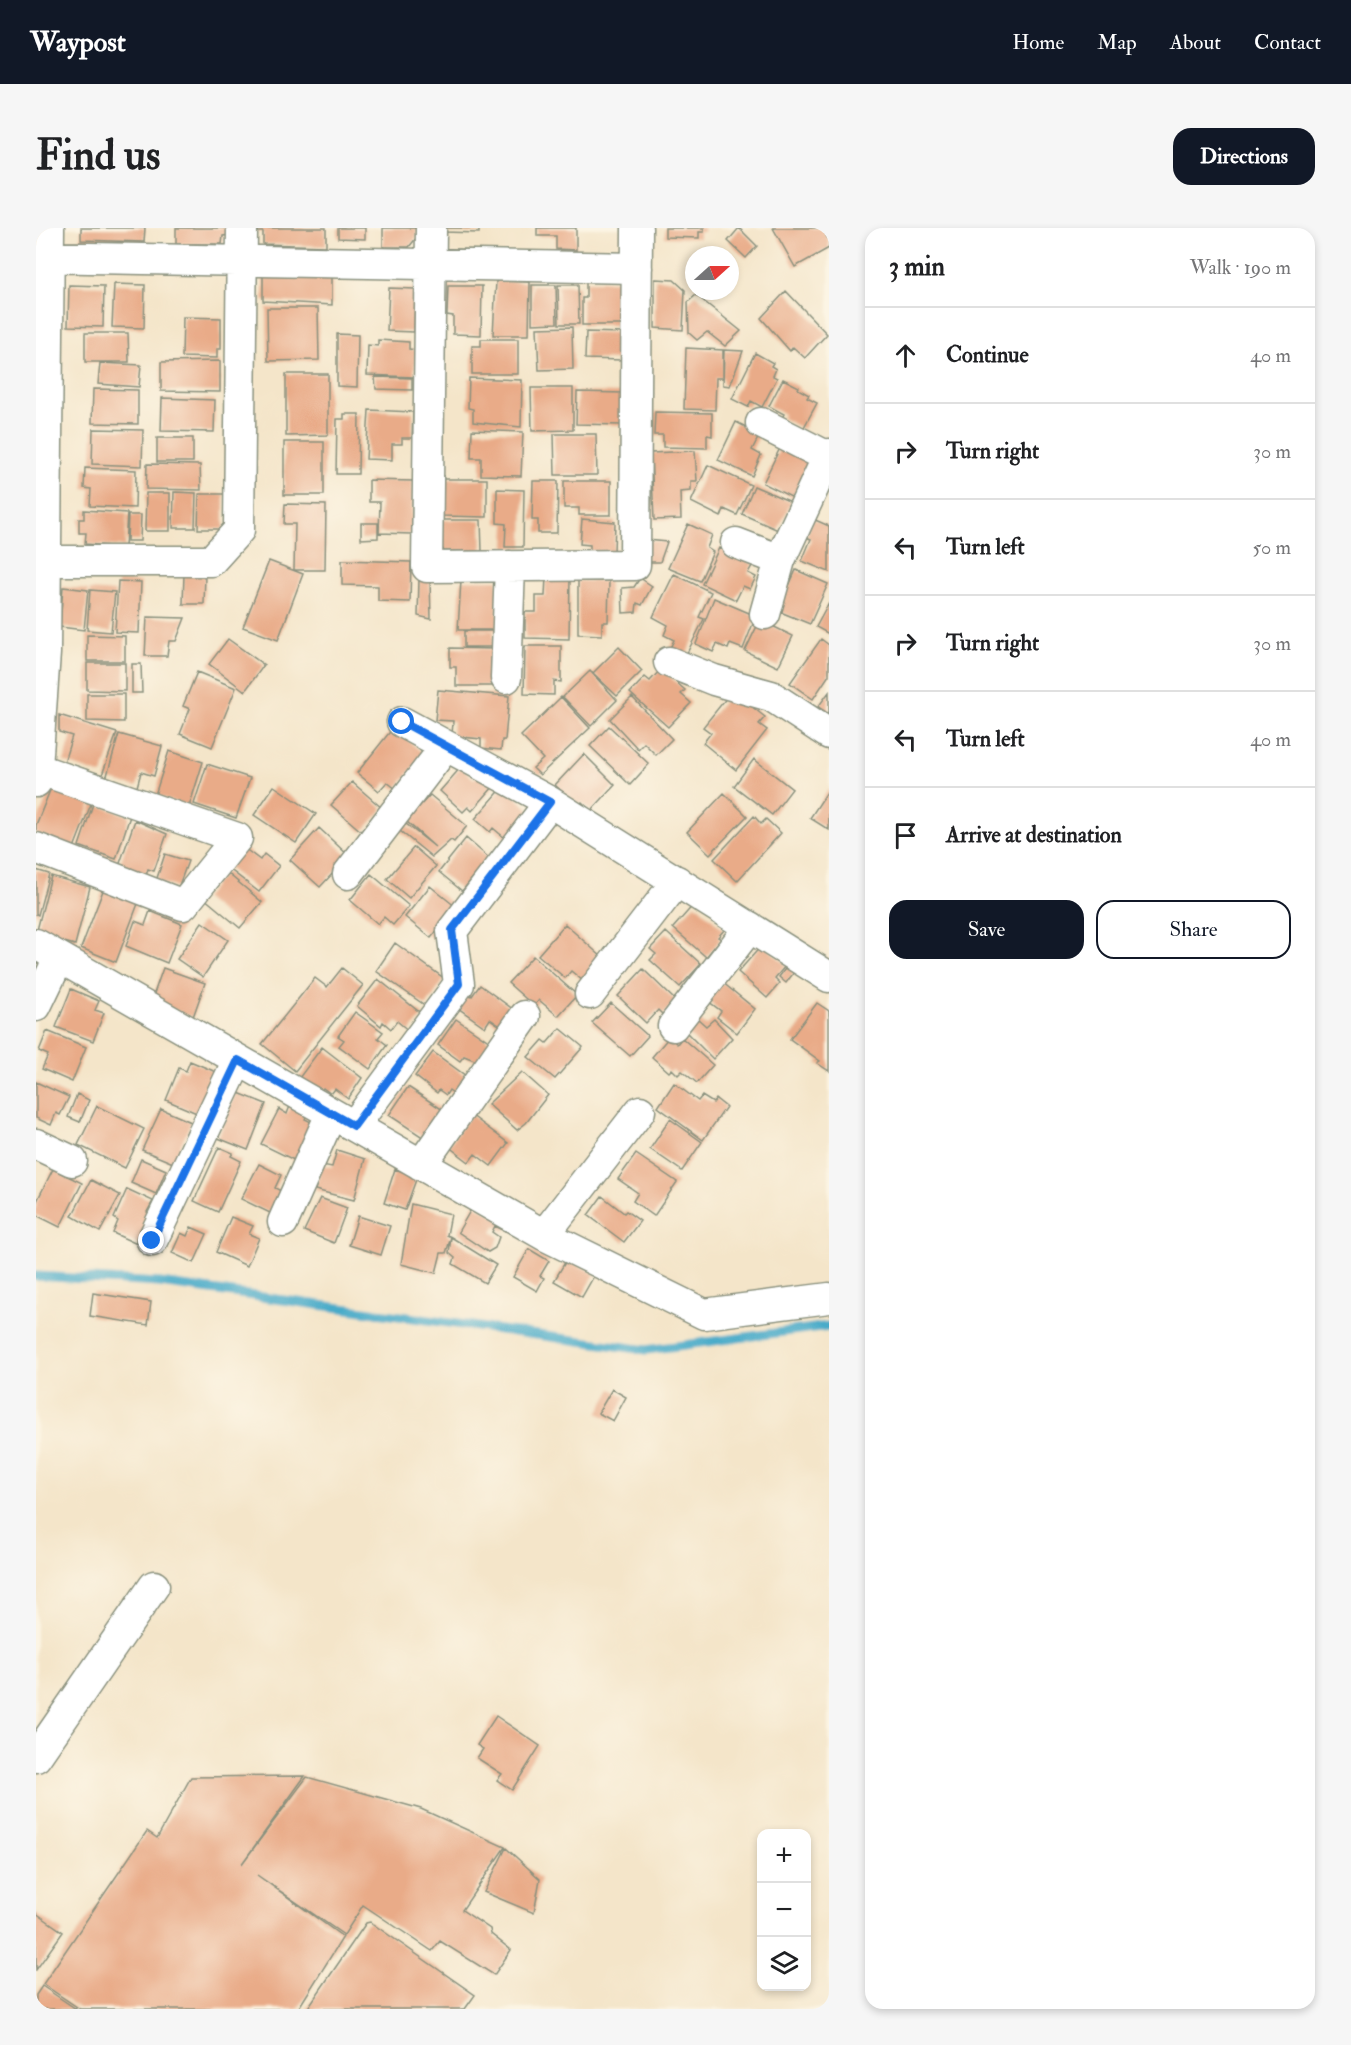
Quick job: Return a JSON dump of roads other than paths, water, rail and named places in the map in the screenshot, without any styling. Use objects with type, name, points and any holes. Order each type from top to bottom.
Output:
[{"type":"street","points":[[41,561],[211,561],[239,530],[242,228]]},
{"type":"street","points":[[431,228],[427,567],[636,565],[638,228]]},
{"type":"street","points":[[36,848],[183,905],[237,838],[37,775],[45,653],[41,561],[45,247],[241,259],[637,268]]},
{"type":"street","points":[[761,423],[828,456],[780,560],[765,614]]},
{"type":"street","points":[[736,543],[780,560]]},
{"type":"street","points":[[506,678],[510,566]]},
{"type":"street","points":[[669,662],[714,680],[771,696],[829,734]]},
{"type":"street","points":[[402,722],[550,802],[829,977]]},
{"type":"street","points":[[348,874],[446,746]]},
{"type":"street","points":[[283,1222],[342,1120],[459,984],[452,930],[550,802]]},
{"type":"street","points":[[590,994],[677,881]]},
{"type":"street","points":[[674,1026],[750,927]]},
{"type":"street","points":[[36,1006],[48,951],[544,1235],[704,1314],[829,1298]]},
{"type":"street","points":[[421,1165],[525,1016]]},
{"type":"street","points":[[152,1241],[238,1060]]},
{"type":"street","points":[[544,1235],[639,1111]]},
{"type":"street","points":[[36,1144],[72,1161]]},
{"type":"street","points":[[36,1757],[154,1586]]},
{"type":"waterway","points":[[36,1276],[160,1283],[646,1350],[829,1326]]}]
